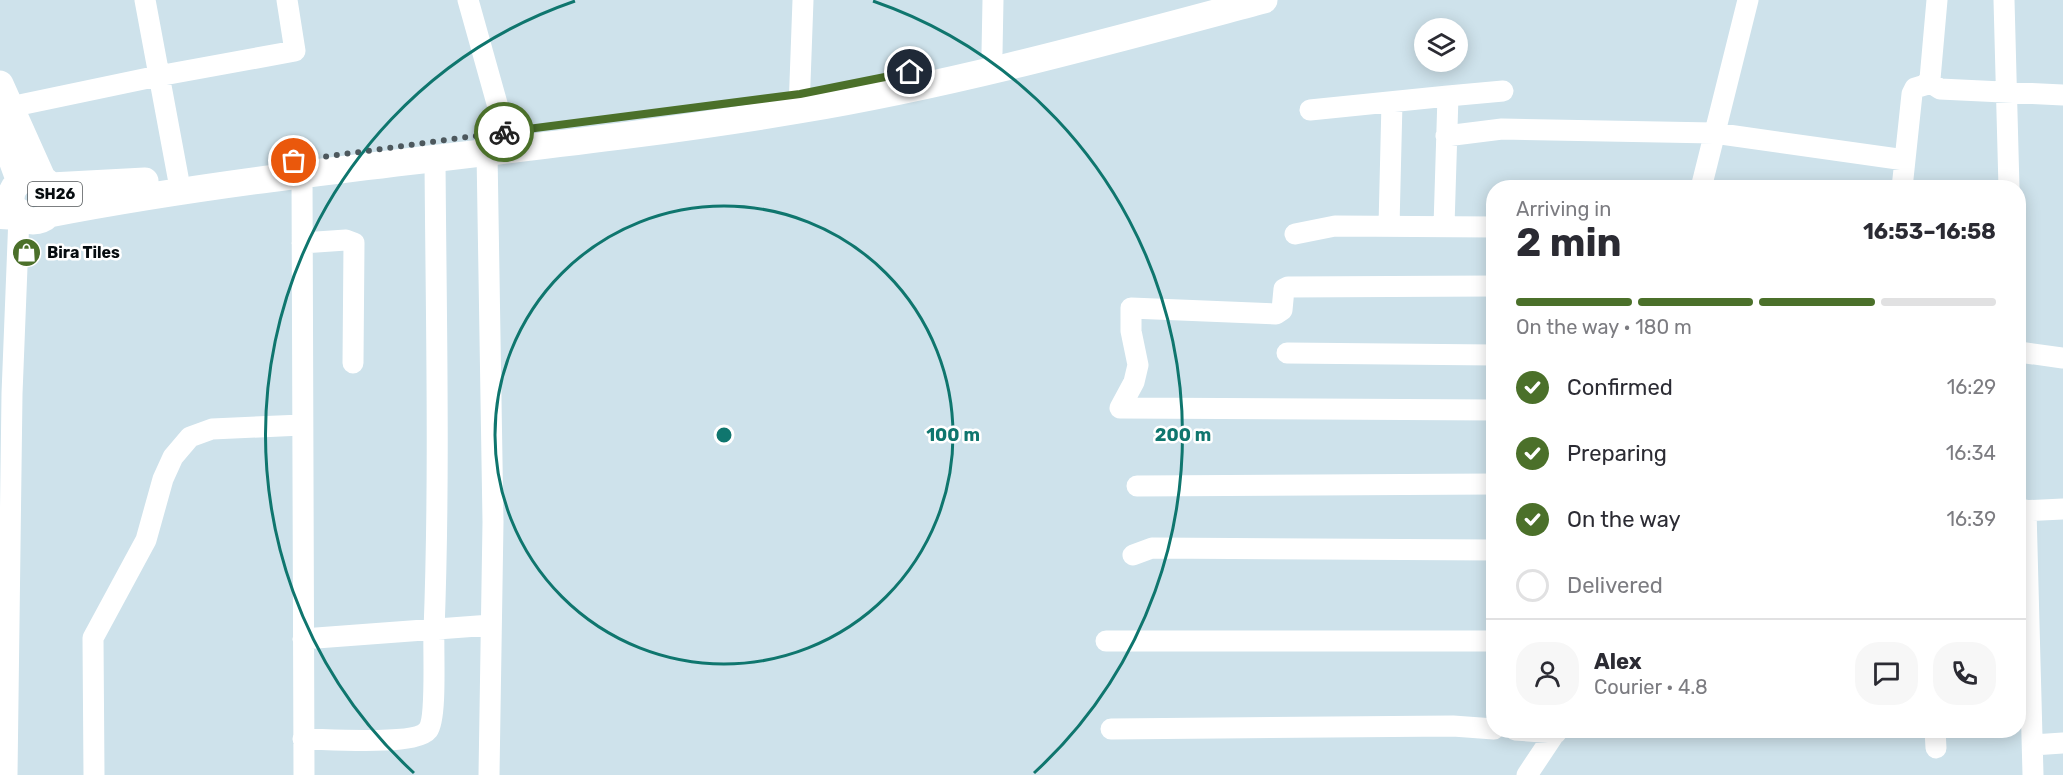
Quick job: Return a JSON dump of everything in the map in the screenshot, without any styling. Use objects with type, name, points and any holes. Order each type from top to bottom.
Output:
[{"type":"main road","name":"SH26","points":[[799,102],[1200,0]]},
{"type":"main road","name":"SH26","points":[[20,197],[496,142],[911,88],[1119,39],[1264,0]]},
{"type":"main road","points":[[3,106],[20,197]]},
{"type":"main road","name":"SH26","points":[[20,197],[55,202],[50,214],[117,201],[302,174],[435,158],[496,142]]},
{"type":"street","points":[[146,0],[178,177]]},
{"type":"street","points":[[3,106],[295,51],[287,0]]},
{"type":"street","points":[[468,0],[496,142],[489,775]]},
{"type":"street","points":[[799,102],[803,0]]},
{"type":"street","points":[[992,53],[993,0]]},
{"type":"street","points":[[1703,180],[1748,0]]},
{"type":"street","points":[[1929,82],[1937,0]]},
{"type":"street","points":[[2004,0],[2009,180]]},
{"type":"street","points":[[1929,82],[1940,89],[2063,96]]},
{"type":"street","points":[[1903,180],[1913,90],[1929,82]]},
{"type":"street","points":[[1310,110],[1503,91]]},
{"type":"street","points":[[1444,226],[1448,96]]},
{"type":"street","points":[[1389,226],[1392,102]]},
{"type":"street","points":[[1446,136],[1502,129],[1714,133],[1905,160]]},
{"type":"street","points":[[303,739],[403,739],[424,734],[430,728],[434,711],[437,565],[435,158]]},
{"type":"street","points":[[302,174],[304,775]]},
{"type":"street","points":[[7,775],[4,680],[20,197]]},
{"type":"street","points":[[1295,234],[1335,226],[1486,227]]},
{"type":"street","points":[[302,243],[346,240],[354,243],[353,363]]},
{"type":"street","points":[[1486,286],[1288,287],[1284,289],[1282,310],[1276,314],[1131,308],[1131,331],[1138,365],[1134,382],[1120,408],[1486,410]]},
{"type":"street","points":[[1287,353],[1486,355]]},
{"type":"street","points":[[2026,353],[2063,358]]},
{"type":"street","points":[[94,775],[93,638],[146,540],[163,479],[173,456],[190,437],[212,429],[302,426]]},
{"type":"street","points":[[1137,486],[1486,484]]},
{"type":"street","points":[[2026,511],[2063,509]]},
{"type":"street","points":[[1133,555],[1152,548],[1486,550]]},
{"type":"street","points":[[2026,596],[2033,775]]},
{"type":"street","points":[[303,639],[491,625]]},
{"type":"street","points":[[1106,641],[1486,641]]},
{"type":"street","points":[[1112,729],[1452,726],[1486,728]]},
{"type":"street","points":[[1527,775],[1553,738]]},
{"type":"street","points":[[2033,745],[2063,743]]},
{"type":"way so far","points":[[294,161],[504,132]]},
{"type":"place","name":"Bira Tiles","points":[[26,252]]},
{"type":"route","points":[[504,132],[800,94],[910,72]]}]
